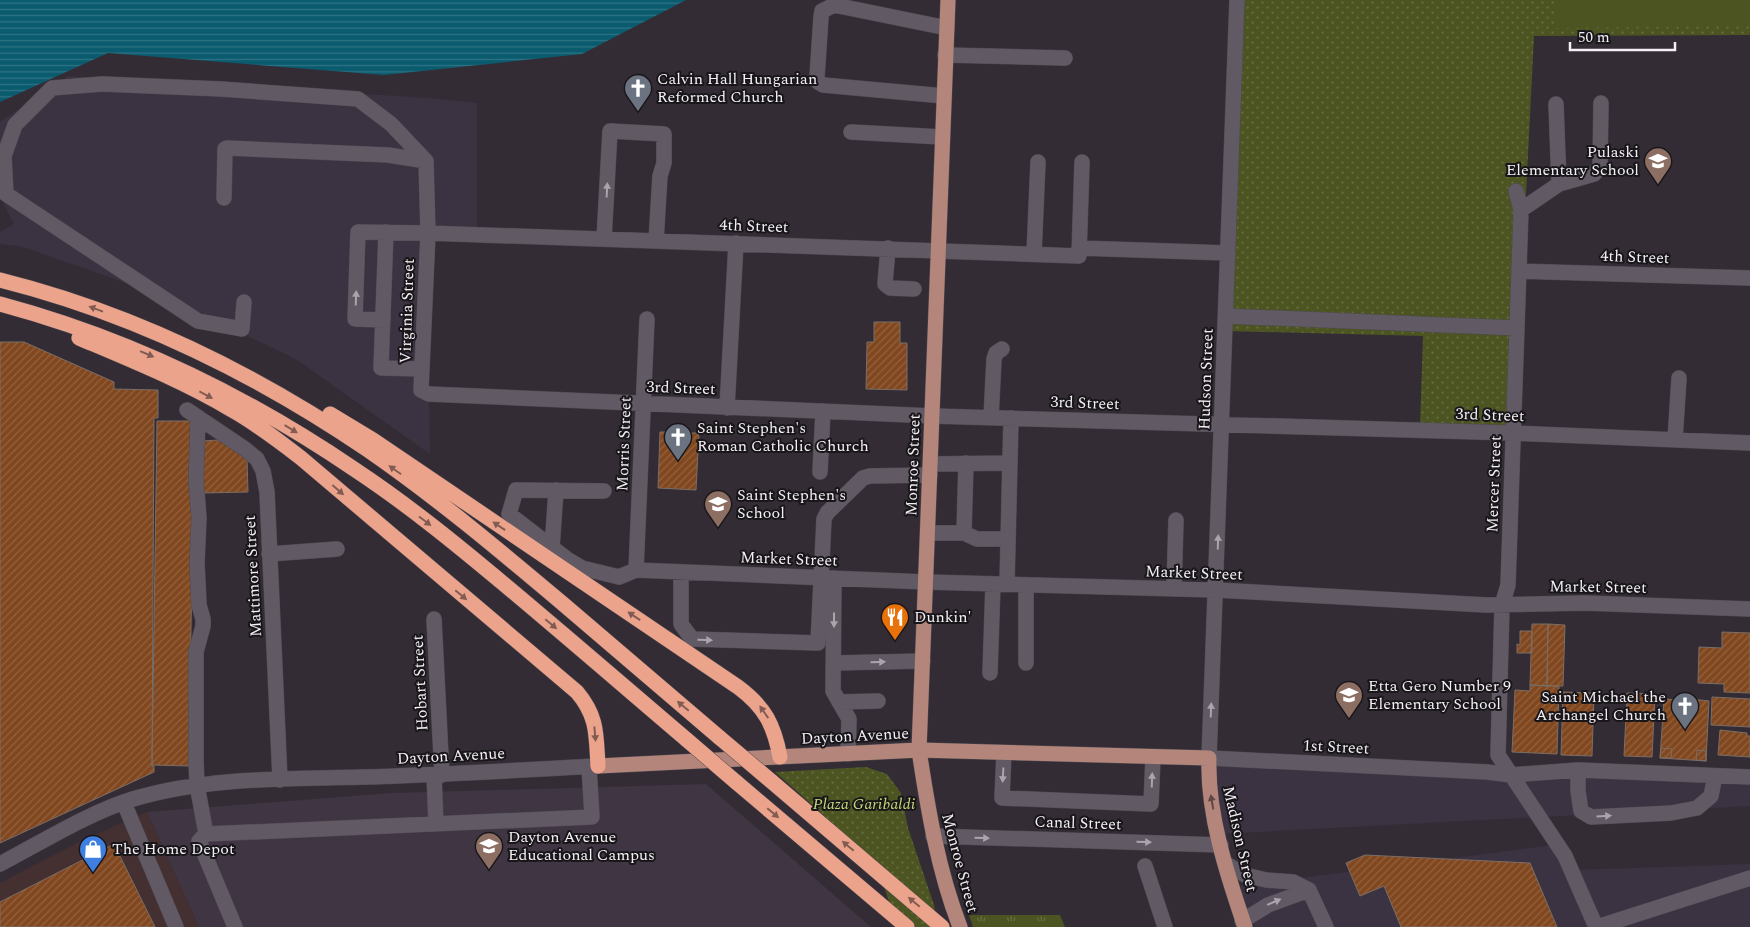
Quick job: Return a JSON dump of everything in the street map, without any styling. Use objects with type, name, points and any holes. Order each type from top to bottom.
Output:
[{"type":"highway","points":[[0,280],[82,304],[189,348],[293,403],[368,450],[451,511],[533,579],[942,927]]},
{"type":"highway","points":[[1,304],[75,326],[145,353],[218,388],[313,442],[355,469],[437,529],[903,923]]},
{"type":"highway","points":[[1,304],[154,370],[205,395],[234,410],[281,443],[576,692],[586,703],[592,715],[595,728],[593,766]]},
{"type":"highway","points":[[189,348],[229,362],[264,378],[301,397],[365,435],[738,686],[763,709],[772,724],[780,758]]},
{"type":"main road","name":"Monroe Street","points":[[948,0],[919,750],[933,836],[952,907],[960,927]]},
{"type":"main road","name":"Dayton Avenue","points":[[593,766],[919,750]]},
{"type":"main road","name":"1st Street","points":[[919,750],[1209,758]]},
{"type":"main road","name":"Madison Street","points":[[1209,758],[1208,782],[1221,845],[1243,924]]},
{"type":"street","name":"Hudson Street","points":[[1209,758],[1237,0]]},
{"type":"street","points":[[944,96],[823,85],[818,82],[817,77],[821,17],[822,11],[828,8],[834,6],[947,28]]},
{"type":"street","points":[[946,54],[1066,58]]},
{"type":"street","points":[[244,302],[242,329],[198,321],[6,194],[4,156],[15,125],[52,88],[102,84],[221,89],[358,99],[392,124],[426,161]]},
{"type":"street","points":[[1521,210],[1559,184],[1594,174],[1600,167],[1601,103]]},
{"type":"street","points":[[1556,104],[1559,184]]},
{"type":"street","points":[[604,239],[610,131],[664,134],[664,163],[660,176],[656,241]]},
{"type":"street","points":[[851,132],[942,137]]},
{"type":"street","points":[[224,198],[225,149],[227,148],[360,153],[426,161]]},
{"type":"street","name":"Virginia Street","points":[[421,390],[428,233],[426,161]]},
{"type":"street","points":[[1034,254],[1038,162]]},
{"type":"street","points":[[1079,252],[1082,162]]},
{"type":"street","name":"Mercer Street","points":[[1516,191],[1521,210],[1508,585],[1502,605],[1498,755],[1565,856],[1596,927]]},
{"type":"street","name":"4th Street","points":[[383,320],[355,319],[358,232],[1034,254],[1079,252],[1228,254]]},
{"type":"street","points":[[386,232],[381,368],[422,369]]},
{"type":"street","points":[[727,408],[736,243]]},
{"type":"street","points":[[888,248],[885,284],[890,288],[914,289]]},
{"type":"street","name":"4th Street","points":[[1519,270],[1750,278]]},
{"type":"street","points":[[1226,316],[1517,328]]},
{"type":"street","name":"Morris Street","points":[[636,570],[647,319]]},
{"type":"street","points":[[991,418],[994,359],[996,353],[1002,350]]},
{"type":"street","points":[[1674,440],[1679,378]]},
{"type":"street","name":"3rd Street","points":[[421,390],[437,396],[727,408],[991,418],[1513,433],[1750,443]]},
{"type":"street","points":[[820,472],[823,411]]},
{"type":"street","name":"Mattimore Street","points":[[198,785],[196,652],[203,619],[199,605],[197,563],[199,518],[192,413],[245,448],[257,459],[263,471],[267,492],[280,780]]},
{"type":"street","points":[[990,673],[1000,584],[1008,539],[1011,418]]},
{"type":"street","points":[[848,754],[848,719],[833,691],[834,663],[824,519],[827,513],[863,478],[870,476],[966,463],[1010,462]]},
{"type":"street","points":[[964,533],[966,463]]},
{"type":"street","name":"Market Street","points":[[556,490],[516,490],[509,514],[552,548],[582,568],[592,572],[619,577],[636,570],[926,582],[1216,590],[1502,605],[1585,603],[1750,609]]},
{"type":"street","points":[[552,548],[556,490],[604,491]]},
{"type":"street","points":[[1174,589],[1176,520]]},
{"type":"street","points":[[928,533],[964,533],[977,539],[1008,539]]},
{"type":"street","points":[[269,554],[337,549]]},
{"type":"street","points":[[682,572],[681,624],[692,639],[818,643],[828,578]]},
{"type":"street","points":[[1026,585],[1026,663]]},
{"type":"street","name":"Hobart Street","points":[[434,619],[438,775],[436,823]]},
{"type":"street","points":[[834,663],[923,661]]},
{"type":"street","points":[[839,702],[878,701]]},
{"type":"street","points":[[1004,753],[1002,798],[1151,804],[1153,757]]},
{"type":"street","name":"1st Street","points":[[1209,758],[1487,772],[1511,775],[1578,770],[1750,777]]},
{"type":"street","points":[[235,927],[199,841],[206,834],[592,817],[593,766]]},
{"type":"street","name":"Dayton Avenue","points":[[0,864],[91,817],[124,803],[198,785],[280,780],[438,775],[593,766]]},
{"type":"street","points":[[1578,770],[1581,812],[1591,817],[1671,813],[1697,808],[1711,796],[1715,776]]},
{"type":"street","points":[[198,785],[206,834]]},
{"type":"street","points":[[124,803],[176,927]]},
{"type":"street","name":"Canal Street","points":[[933,836],[1221,845]]},
{"type":"street","points":[[1226,864],[1245,875],[1266,880],[1293,882],[1309,890],[1326,927]]},
{"type":"street","points":[[1145,866],[1164,927]]},
{"type":"street","points":[[1596,927],[1750,878]]},
{"type":"street","points":[[1243,924],[1268,905],[1309,890]]},
{"type":"shaded area","points":[[68,76],[430,98],[477,103],[477,233],[427,231],[430,454],[297,360],[174,300],[23,247],[0,244],[0,232],[14,224],[0,197],[0,122]]},
{"type":"shaded area","points":[[1207,756],[1750,777],[1750,806],[1219,834]]},
{"type":"shaded area","name":"Dayton Avenue Educational Campus","points":[[706,784],[871,927],[199,927],[147,812],[391,793]]},
{"type":"shaded area","points":[[147,812],[199,927],[0,927],[0,883],[83,840]]},
{"type":"shaded area","points":[[1560,844],[1573,870],[1750,864],[1750,927],[1255,927],[1232,887]]},
{"type":"green space","points":[[1240,0],[1750,0],[1750,35],[1534,36],[1514,431],[1420,427],[1423,336],[1226,331]]},
{"type":"green space","points":[[1554,0],[1750,0],[1750,26],[1554,28]]},
{"type":"green space","name":"Plaza Garibaldi","points":[[866,767],[887,774],[901,793],[908,828],[934,905],[938,927],[898,927],[875,861],[775,772]]},
{"type":"green space","points":[[969,915],[1060,915],[1065,927],[973,927]]},
{"type":"water","points":[[0,0],[686,0],[582,54],[384,75],[108,53],[0,102]]},
{"type":"building","points":[[874,322],[900,322],[900,343],[907,343],[907,390],[866,389],[867,342],[874,342]]},
{"type":"building","points":[[0,342],[24,342],[114,382],[114,389],[158,390],[158,418],[154,418],[152,766],[154,766],[154,772],[0,843]]},
{"type":"building","points":[[157,421],[194,421],[189,766],[152,765]]},
{"type":"building","name":"Saint Stephen's Roman Catholic Church","points":[[673,427],[685,428],[685,433],[699,433],[696,490],[658,488],[660,432],[673,432]]},
{"type":"building","points":[[219,440],[247,459],[248,492],[202,493],[201,441]]},
{"type":"building","points":[[1532,624],[1548,624],[1547,686],[1530,685]]},
{"type":"building","points":[[1548,624],[1565,625],[1563,686],[1547,686]]},
{"type":"building","points":[[1520,631],[1532,631],[1532,653],[1517,653],[1517,644],[1520,645]]},
{"type":"building","points":[[1722,632],[1750,633],[1750,693],[1724,692],[1724,684],[1698,683],[1699,647],[1722,648]]},
{"type":"building","points":[[1530,685],[1559,686],[1557,754],[1512,752],[1515,690],[1530,691]]},
{"type":"building","points":[[1563,692],[1594,693],[1592,756],[1561,755]]},
{"type":"building","points":[[1627,693],[1655,694],[1652,757],[1624,756]]},
{"type":"building","points":[[1712,697],[1750,699],[1750,727],[1711,725]]},
{"type":"building","name":"Saint Michael the Archangel Church","points":[[1683,698],[1709,701],[1706,761],[1660,758],[1664,699],[1680,700]]},
{"type":"building","points":[[1720,730],[1747,733],[1747,736],[1750,736],[1750,757],[1718,755]]},
{"type":"building","points":[[1661,748],[1672,749],[1671,758],[1660,758]]},
{"type":"building","points":[[1697,750],[1706,751],[1706,761],[1696,760]]},
{"type":"building","name":"The Home Depot","points":[[114,844],[155,927],[0,927],[0,902]]},
{"type":"building","points":[[1365,855],[1530,863],[1557,927],[1401,927],[1384,886],[1360,896],[1346,863]]},
{"type":"place","name":"Calvin Hall Hungarian Reformed Church","points":[[638,112]]},
{"type":"place","name":"Pulaski Elementary School","points":[[1658,185]]},
{"type":"place","name":"Saint Stephen's Roman Catholic Church","points":[[678,461]]},
{"type":"place","name":"Saint Stephen's School","points":[[718,528]]},
{"type":"place","name":"Dunkin'","points":[[895,641]]},
{"type":"place","name":"Etta Gero Number 9 Elementary School","points":[[1349,719]]},
{"type":"place","name":"Saint Michael the Archangel Church","points":[[1685,730]]},
{"type":"place","name":"Dayton Avenue Educational Campus","points":[[489,870]]},
{"type":"place","name":"The Home Depot","points":[[93,873]]}]
